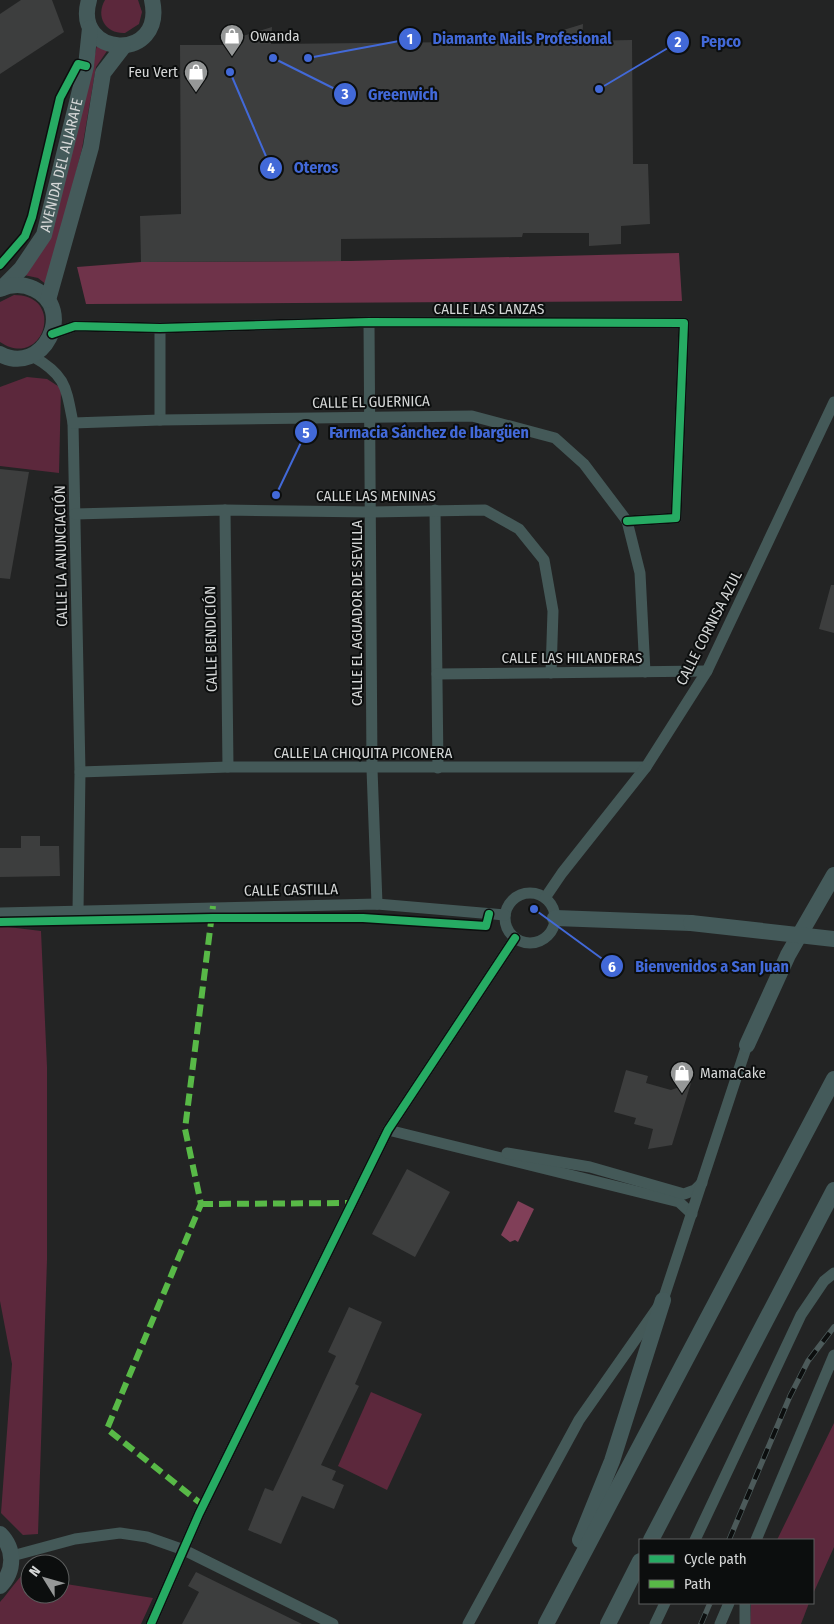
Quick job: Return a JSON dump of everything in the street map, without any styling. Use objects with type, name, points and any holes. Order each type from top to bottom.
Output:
[{"type":"main road","points":[[90,28],[104,42],[123,46],[132,44],[148,32],[154,11],[152,0]]},
{"type":"main road","name":"AVENIDA DEL ALJARAFE","points":[[1,288],[21,269],[44,234],[86,66],[90,28],[87,3]]},
{"type":"main road","name":"AVENIDA DEL ALJARAFE","points":[[48,300],[92,148],[103,73],[123,46]]},
{"type":"main road","points":[[0,369],[47,344],[52,334],[54,317],[48,300],[38,291],[27,286],[14,284],[1,288]]},
{"type":"main road","points":[[0,354],[24,357]]},
{"type":"main road","points":[[748,1045],[788,955],[834,875]]},
{"type":"main road","points":[[555,918],[690,922],[834,939]]},
{"type":"main road","points":[[546,1622],[834,1079]]},
{"type":"main road","points":[[652,1539],[834,1190]]},
{"type":"main road","points":[[546,1622],[612,1461],[663,1300]]},
{"type":"main road","points":[[0,1534],[8,1545],[12,1556],[8,1576],[0,1586]]},
{"type":"main road","points":[[608,1624],[639,1563]]},
{"type":"street","name":"CALLE LAS LANZAS","points":[[52,334],[75,326],[160,328],[369,322],[684,323],[676,518],[627,521]]},
{"type":"street","name":"CALLE EL AGUADOR DE SEVILLA","points":[[369,322],[372,769],[377,904]]},
{"type":"street","points":[[160,328],[160,420]]},
{"type":"street","name":"CALLE LA ANUNCIACIÓN","points":[[24,357],[50,366],[66,387],[73,423],[80,772],[78,910]]},
{"type":"street","name":"CALLE CORNISA AZUL","points":[[545,898],[562,873],[646,766],[708,672],[834,402]]},
{"type":"street","name":"CALLE EL GUERNICA","points":[[73,423],[371,416],[472,416],[555,438],[584,464],[627,521]]},
{"type":"street","name":"CALLE LAS MENINAS","points":[[76,514],[225,510],[371,512],[485,510],[519,529],[544,560],[554,611],[551,673]]},
{"type":"street","name":"CALLE BENDICIÓN","points":[[225,510],[228,767]]},
{"type":"street","points":[[435,510],[438,768]]},
{"type":"street","points":[[627,521],[640,572],[645,672]]},
{"type":"street","name":"CALLE LAS HILANDERAS","points":[[437,674],[708,672]]},
{"type":"street","name":"CALLE LA CHIQUITA PICONERA","points":[[80,772],[228,767],[372,769],[646,766]]},
{"type":"street","points":[[522,894],[538,894],[545,898],[551,904],[555,918],[550,933],[538,942],[530,943],[515,938],[507,928],[505,915],[510,903],[522,894]]},
{"type":"street","name":"CALLE CASTILLA","points":[[0,912],[377,904],[505,915]]},
{"type":"street","points":[[151,1624],[184,1550],[388,1130],[515,938]]},
{"type":"street","points":[[468,1624],[579,1420],[663,1300],[703,1182],[726,1104],[748,1045]]},
{"type":"street","points":[[388,1130],[679,1202],[692,1214]]},
{"type":"street","points":[[478,1152],[510,1153],[590,1167],[684,1194],[695,1190],[703,1182]]},
{"type":"street","points":[[694,1539],[801,1315],[824,1281],[834,1272]]},
{"type":"street","points":[[756,1539],[834,1355]]},
{"type":"street","points":[[12,1556],[75,1539],[120,1533],[147,1537],[184,1550],[333,1624]]},
{"type":"street","points":[[655,1624],[665,1604]]},
{"type":"street","points":[[720,1624],[729,1604]]},
{"type":"street","points":[[745,1604],[745,1624]]},
{"type":"shaded area","points":[[105,0],[138,0],[142,12],[139,24],[125,33],[112,31],[102,18],[102,6]]},
{"type":"shaded area","points":[[97,45],[107,51],[96,67],[82,149],[47,285],[38,278],[24,275],[91,71]]},
{"type":"shaded area","points":[[679,253],[682,301],[86,304],[77,267],[141,262],[350,261]]},
{"type":"shaded area","points":[[14,295],[30,298],[40,306],[44,318],[43,329],[37,340],[28,347],[15,348],[0,342],[0,302]]},
{"type":"shaded area","points":[[27,377],[47,379],[61,388],[59,473],[0,466],[0,387]]},
{"type":"shaded area","points":[[0,926],[41,931],[47,1067],[47,1260],[38,1534],[23,1535],[1,1513],[12,1364],[0,1301]]},
{"type":"shaded area","points":[[518,1201],[534,1209],[518,1242],[515,1240],[510,1242],[501,1235]]},
{"type":"shaded area","points":[[371,1392],[422,1414],[387,1490],[338,1466]]},
{"type":"shaded area","points":[[834,1423],[834,1547],[814,1592],[814,1539],[777,1539]]},
{"type":"shaded area","points":[[20,1578],[20,1604],[70,1604],[70,1585],[153,1598],[141,1624],[0,1624],[0,1602]]},
{"type":"shaded area","points":[[751,1604],[809,1604],[801,1624],[750,1624]]},
{"type":"building","points":[[21,0],[52,0],[64,32],[0,74],[0,14]]},
{"type":"building","points":[[583,24],[582,41],[632,40],[633,164],[648,164],[650,224],[621,226],[621,244],[589,246],[589,233],[523,233],[522,237],[341,239],[341,261],[141,262],[140,216],[181,214],[180,45],[236,45],[236,38],[272,27],[271,44],[546,41],[547,35]]},
{"type":"building","points":[[0,469],[29,472],[10,579],[0,578]]},
{"type":"building","points":[[831,585],[834,585],[834,633],[819,629]]},
{"type":"building","points":[[21,836],[40,836],[40,846],[59,846],[60,876],[0,877],[0,848],[21,848]]},
{"type":"building","points":[[626,1070],[648,1076],[646,1083],[671,1090],[691,1083],[672,1145],[648,1149],[653,1129],[634,1124],[636,1118],[614,1112]]},
{"type":"building","points":[[407,1169],[450,1192],[415,1257],[372,1234]]},
{"type":"building","points":[[349,1307],[382,1322],[355,1384],[359,1386],[321,1465],[336,1471],[332,1480],[344,1485],[334,1509],[302,1496],[281,1544],[248,1530],[265,1488],[273,1491],[336,1356],[328,1352]]},
{"type":"building","points":[[196,1572],[302,1624],[182,1624],[199,1592],[188,1586]]},
{"type":"railway","points":[[729,1539],[790,1396],[808,1361],[834,1327]]},
{"type":"railway","points":[[701,1624],[710,1604]]},
{"type":"marked path","points":[[204,1506],[107,1429],[201,1204],[185,1129],[213,906]]},
{"type":"marked path","points":[[201,1204],[352,1203]]},
{"type":"cycle path","points":[[0,265],[25,236],[32,217],[60,98],[78,64],[86,66]]},
{"type":"cycle path","points":[[52,334],[75,326],[160,328],[369,322],[684,323],[676,518],[627,521]]},
{"type":"cycle path","points":[[0,922],[212,918],[363,918],[486,926],[489,914]]},
{"type":"cycle path","points":[[151,1624],[199,1514],[388,1130],[515,938]]},
{"type":"place","name":"Owanda","points":[[232,57]]},
{"type":"place","name":"Greenwich","points":[[273,58]]},
{"type":"place","name":"Diamante Nails Profesional","points":[[308,58]]},
{"type":"place","name":"Oteros","points":[[230,72]]},
{"type":"place","name":"Pepco","points":[[599,89]]},
{"type":"place","name":"Feu Vert","points":[[196,93]]},
{"type":"place","name":"Farmacia Sánchez de Ibargüen","points":[[276,495]]},
{"type":"place","name":"Bienvenidos a San Juan","points":[[534,909]]},
{"type":"place","name":"MamaCake","points":[[682,1094]]}]
